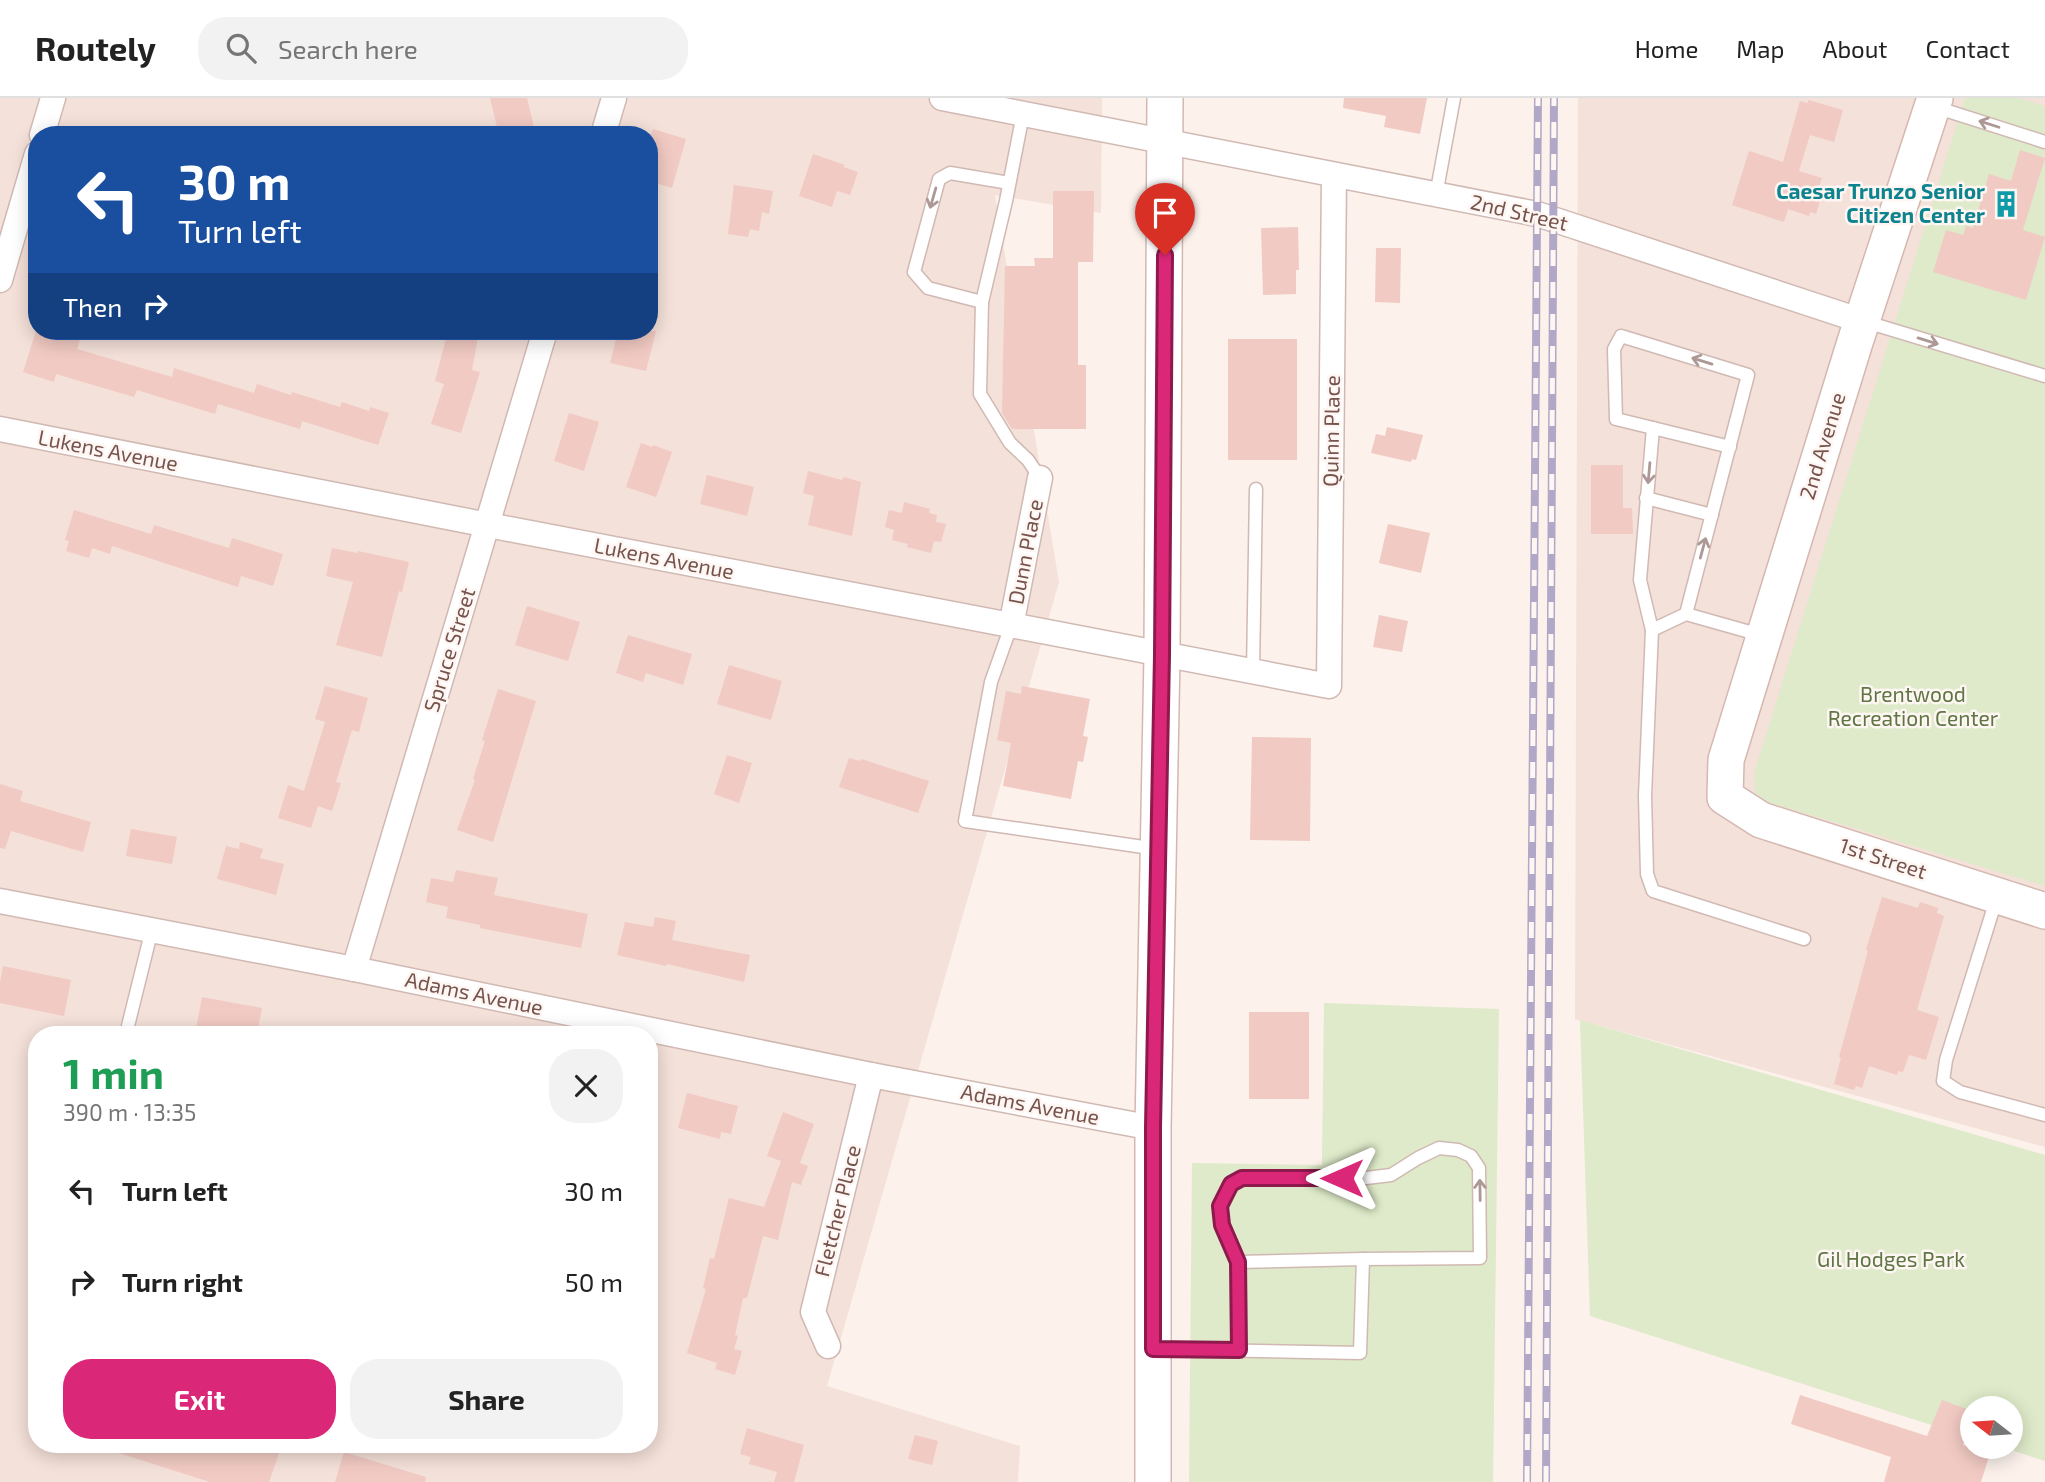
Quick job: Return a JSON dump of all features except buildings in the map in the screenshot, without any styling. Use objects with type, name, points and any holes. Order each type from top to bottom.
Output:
[{"type":"main road","points":[[1153,1482],[1153,1128],[1162,655],[1165,98]]},
{"type":"main road","name":"2nd Avenue","points":[[1725,797],[1726,760],[1862,321],[1934,102]]},
{"type":"main road","name":"1st Street","points":[[1725,797],[1761,820],[2045,911]]},
{"type":"street","points":[[45,126],[53,98]]},
{"type":"street","points":[[606,126],[614,98]]},
{"type":"street","name":"2nd Street","points":[[942,98],[994,103],[1023,114],[1554,218],[1862,321]]},
{"type":"street","name":"Quinn Place","points":[[1329,686],[1334,176]]},
{"type":"street","points":[[0,280],[28,185]]},
{"type":"street","name":"Spruce Street","points":[[354,969],[542,340]]},
{"type":"street","name":"Lukens Avenue","points":[[0,429],[1329,686]]},
{"type":"street","name":"Dunn Place","points":[[1011,625],[1040,478]]},
{"type":"street","name":"Adams Avenue","points":[[0,901],[632,1026]]},
{"type":"street","name":"Adams Avenue","points":[[658,1031],[1153,1128]]},
{"type":"street","name":"Fletcher Place","points":[[828,1346],[813,1312],[871,1075]]},
{"type":"lane","points":[[1436,195],[1454,98]]},
{"type":"lane","points":[[1934,102],[2045,142]]},
{"type":"lane","points":[[1023,114],[982,302],[980,394],[1010,443],[1028,460],[1040,478]]},
{"type":"lane","points":[[982,302],[928,288],[914,272],[939,179],[950,173],[1009,183]]},
{"type":"lane","points":[[1862,321],[2045,376]]},
{"type":"lane","points":[[1686,614],[1730,447],[1748,375],[1621,336],[1614,349],[1616,419],[1730,447]]},
{"type":"lane","points":[[1653,428],[1640,580],[1652,630],[1645,796],[1647,874],[1653,891],[1804,939]]},
{"type":"lane","points":[[1253,672],[1256,489]]},
{"type":"lane","points":[[1646,498],[1712,515]]},
{"type":"lane","points":[[1652,630],[1686,614],[1764,636]]},
{"type":"lane","points":[[1011,625],[991,682],[965,821],[1158,849]]},
{"type":"lane","points":[[1997,897],[1946,1060],[1943,1081],[1961,1092],[2045,1115]]},
{"type":"lane","points":[[128,1026],[152,929]]},
{"type":"lane","points":[[1238,1262],[1480,1258],[1479,1168],[1471,1156],[1458,1150],[1439,1148],[1391,1175],[1366,1178],[1242,1178],[1231,1184],[1220,1206],[1222,1225],[1238,1262],[1239,1350]]},
{"type":"lane","points":[[1153,1349],[1360,1353],[1363,1259]]},
{"type":"shaded area","points":[[0,98],[1102,98],[1101,213],[995,195],[1059,582],[827,1386],[1020,1446],[1018,1482],[0,1482]]},
{"type":"shaded area","points":[[1578,98],[2045,98],[2045,1147],[1575,1019]]},
{"type":"green space","name":"Brentwood Recreation Center","points":[[1965,98],[2019,98],[2045,106],[2045,886],[1768,802],[1755,793],[1754,773]]},
{"type":"green space","points":[[1324,1003],[1499,1009],[1493,1482],[1189,1482],[1192,1163],[1322,1165]]},
{"type":"green space","name":"Gil Hodges Park","points":[[1580,1020],[2045,1155],[2045,1461],[2023,1454],[2023,1396],[1960,1396],[1960,1434],[1590,1316]]},
{"type":"railway","points":[[1527,1482],[1538,98]]},
{"type":"railway","points":[[1546,1482],[1554,98]]},
{"type":"place","name":"Caesar Trunzo Senior Citizen Center","points":[[2006,204]]},
{"type":"route","points":[[1165,255],[1162,655],[1153,1128],[1153,1349],[1239,1350],[1238,1262],[1222,1225],[1220,1206],[1231,1184],[1242,1178],[1342,1178]]}]
